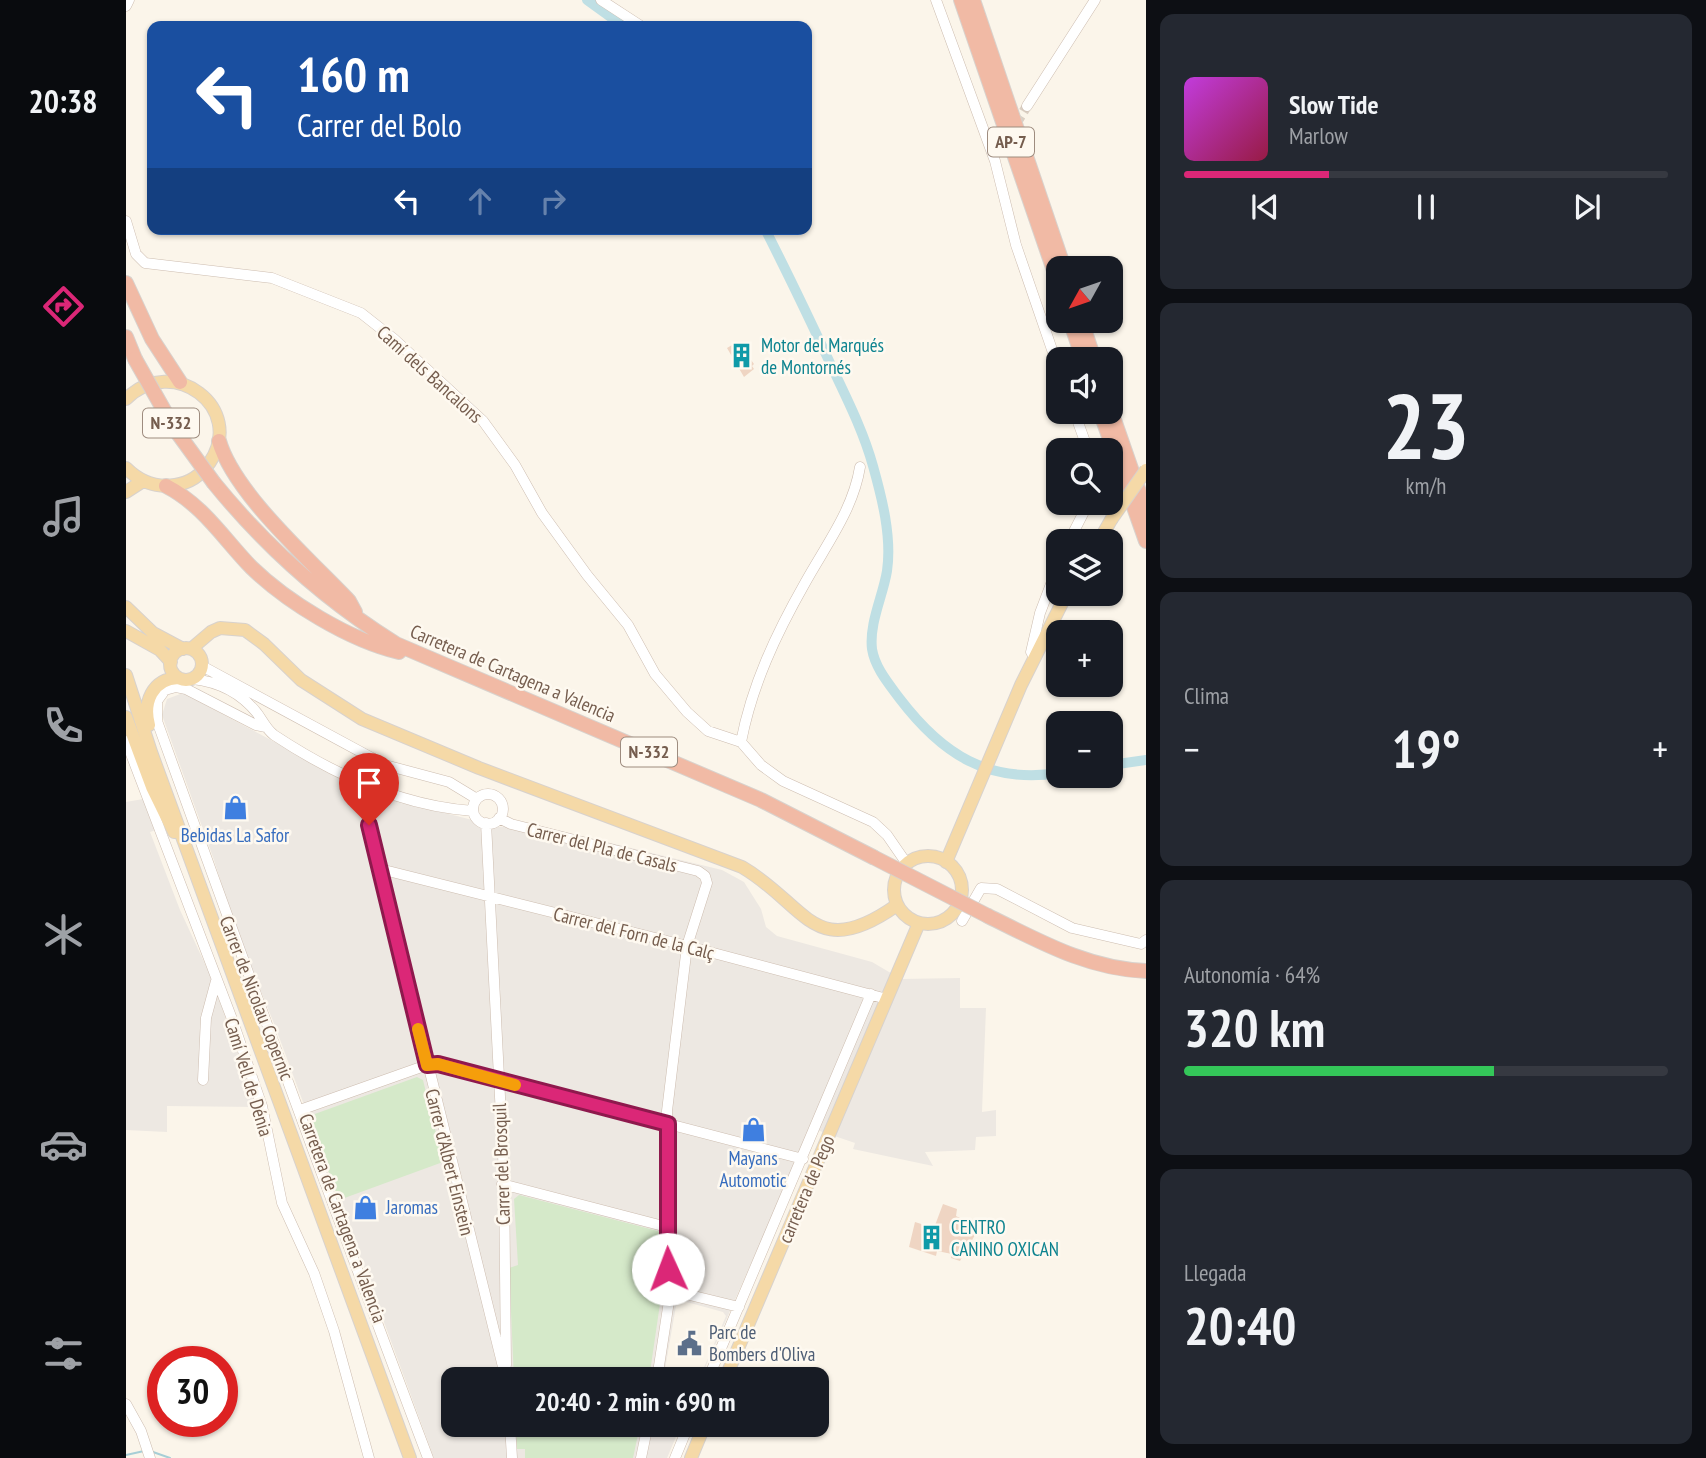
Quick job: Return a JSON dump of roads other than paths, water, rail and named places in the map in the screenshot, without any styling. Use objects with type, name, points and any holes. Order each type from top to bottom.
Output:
[{"type":"highway","name":"AP-7","points":[[961,0],[1049,256]]},
{"type":"highway","name":"AP-7","points":[[973,0],[1060,256]]},
{"type":"highway","points":[[126,283],[152,339],[180,382]]},
{"type":"highway","name":"Carretera de Cartagena a Valencia","points":[[126,337],[135,359],[174,428],[214,483],[271,547],[362,622],[421,657],[761,800],[1054,950],[1083,960],[1146,971]]},
{"type":"highway","points":[[1105,424],[1146,541]]},
{"type":"highway","points":[[1116,424],[1146,512]]},
{"type":"highway","points":[[219,441],[223,457],[243,486],[349,601],[362,622]]},
{"type":"highway","points":[[166,486],[196,505],[250,565],[295,603],[387,649],[421,657]]},
{"type":"main road","points":[[126,399],[151,383],[180,382],[198,391],[212,407],[217,418],[219,441],[210,462],[195,478],[181,484],[166,486],[143,481],[126,468]]},
{"type":"main road","points":[[1105,529],[1146,470]]},
{"type":"main road","points":[[126,492],[143,481]]},
{"type":"main road","points":[[946,862],[1034,657],[1060,606]]},
{"type":"main road","points":[[126,607],[153,633],[187,656],[193,679],[166,680],[154,690],[147,702],[146,712],[190,856]]},
{"type":"main road","points":[[178,678],[172,670],[203,640],[220,628],[245,630],[310,687],[362,719],[517,783],[742,867],[823,929],[841,931],[859,928],[897,905]]},
{"type":"main road","points":[[126,631],[160,650],[187,656]]},
{"type":"main road","name":"Carretera de Cartagena a Valencia","points":[[126,675],[410,1458]]},
{"type":"main road","points":[[126,717],[159,803],[190,856]]},
{"type":"main road","points":[[925,856],[946,862],[959,876],[962,885],[960,904],[947,919],[929,925],[919,923],[910,919],[897,905],[894,887],[900,870],[907,864],[925,856]]},
{"type":"main road","name":"carretera de Pego","points":[[730,1367],[919,923]]},
{"type":"main road","points":[[691,1458],[700,1437]]},
{"type":"street","points":[[126,6],[129,0]]},
{"type":"street","points":[[601,0],[633,21]]},
{"type":"street","points":[[936,0],[995,162],[1016,245],[1051,347]]},
{"type":"street","points":[[1027,106],[1095,0]]},
{"type":"street","name":"Camí dels Bancalons","points":[[126,221],[136,254],[145,263],[272,278],[298,286],[361,313],[412,354],[467,403],[498,440],[542,513],[628,625],[655,674],[674,697],[703,727],[741,743]]},
{"type":"street","points":[[860,467],[857,487],[845,515],[779,629],[753,692],[741,743],[761,765],[783,781],[873,821],[887,835],[907,864]]},
{"type":"street","points":[[1034,657],[1031,652],[1046,601]]},
{"type":"street","points":[[187,656],[385,765],[449,782],[477,799]]},
{"type":"street","points":[[193,679],[212,682],[235,693],[247,701],[275,735],[377,790],[457,810],[474,811]]},
{"type":"street","name":"Carrer de Nicolau Copernic","points":[[266,727],[256,725],[186,689],[173,687],[161,694],[155,708],[157,722],[234,940],[300,1110],[361,1284],[428,1458]]},
{"type":"street","name":"Camí Vell de Dénia","points":[[126,741],[262,1106],[282,1203],[314,1273],[369,1458]]},
{"type":"street","name":"Carrer d'Albert Einstein","points":[[358,781],[503,1367]]},
{"type":"street","points":[[489,794],[499,799],[502,808],[499,818],[486,823],[477,818],[474,811],[477,799],[489,794]]},
{"type":"street","name":"Carrer del Pla de Casals","points":[[499,818],[511,824],[698,871],[705,876],[707,883],[687,946]]},
{"type":"street","name":"Carrer del Brosquil","points":[[486,823],[502,1184],[506,1367]]},
{"type":"street","name":"Carrer del Forn de la Calç","points":[[380,870],[887,999]]},
{"type":"street","points":[[962,921],[981,888],[997,889],[1072,928],[1141,944],[1146,940]]},
{"type":"street","points":[[659,1367],[669,1290],[667,1111],[687,946]]},
{"type":"street","points":[[203,1080],[206,1018],[216,981]]},
{"type":"street","points":[[713,1367],[871,994]]},
{"type":"street","points":[[300,1110],[427,1065],[438,1064],[803,1159]]},
{"type":"street","points":[[502,1184],[667,1227]]},
{"type":"street","points":[[669,1290],[739,1307]]},
{"type":"street","points":[[126,1404],[141,1431],[150,1458]]},
{"type":"street","points":[[511,1437],[512,1458]]},
{"type":"street","points":[[641,1458],[645,1437]]},
{"type":"street","points":[[674,1458],[683,1437]]},
{"type":"waterway","points":[[587,0],[616,21]]},
{"type":"waterway","points":[[768,235],[854,414],[876,478],[888,545],[887,571],[874,619],[872,639],[872,649],[879,669],[916,718],[950,749],[969,761],[1010,774],[1046,774]]},
{"type":"waterway","points":[[1123,763],[1146,760]]},
{"type":"waterway","points":[[126,1455],[144,1451]]},
{"type":"waterway","points":[[153,1452],[170,1458]]},
{"type":"tunnel","points":[[1000,150],[1027,106]]},
{"type":"place","name":"Motor del Marqués de Montornés","points":[[741,356]]},
{"type":"place","name":"Bebidas La Safor","points":[[235,807]]},
{"type":"place","name":"Mayans Automotic","points":[[753,1130]]},
{"type":"place","name":"Jaromas","points":[[366,1207]]},
{"type":"place","name":"CENTRO CANINO OXICAN","points":[[931,1238]]},
{"type":"place","name":"Parc de Bombers d'Oliva","points":[[689,1343]]}]
